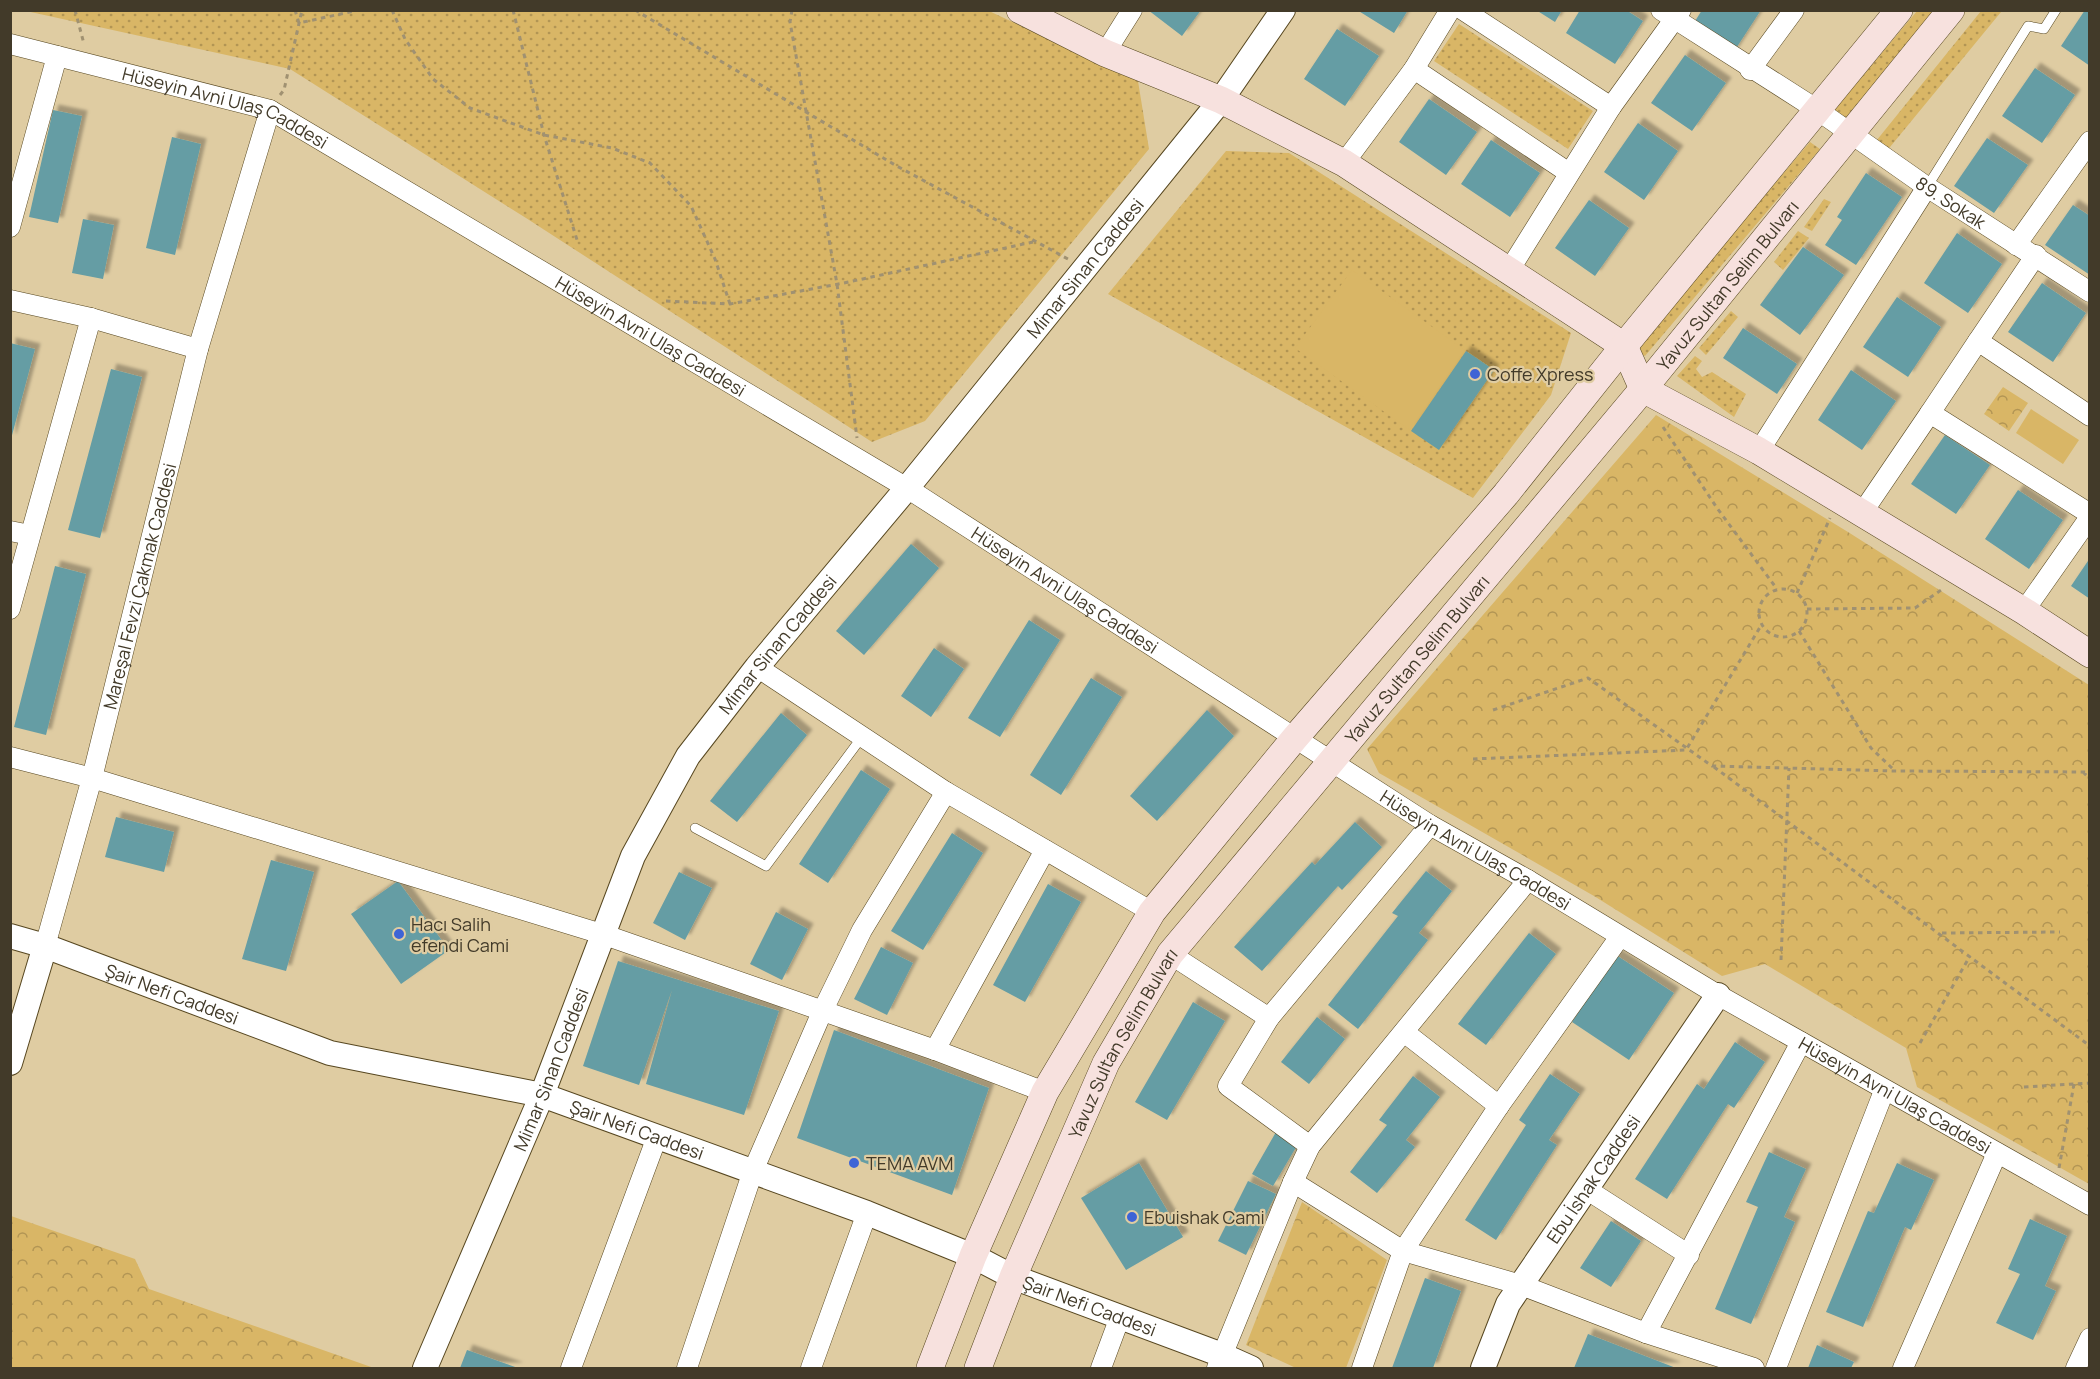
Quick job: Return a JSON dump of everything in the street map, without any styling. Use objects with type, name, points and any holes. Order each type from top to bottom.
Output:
[{"type":"main road","points":[[1020,10],[1105,53],[1221,100],[1344,164],[1510,269],[1623,346],[1643,389],[1759,451],[1963,576],[2025,611],[2090,654]]},
{"type":"main road","points":[[930,1368],[973,1256],[1045,1092],[1152,912],[1294,739],[1506,494],[1623,346],[1899,10]]},
{"type":"main road","name":"Yavuz Sultan Selim Bulvarı","points":[[978,1368],[1013,1277],[1107,1063],[1170,954],[1643,389],[1952,10]]},
{"type":"street","points":[[1105,53],[1131,10]]},
{"type":"street","name":"Mimar Sinan Caddesi","points":[[425,1368],[542,1095],[605,935],[633,856],[688,756],[757,667],[907,488],[1221,100],[1283,10]]},
{"type":"street","points":[[1344,164],[1414,69],[1450,10]]},
{"type":"street","points":[[1463,10],[1611,107]]},
{"type":"street","points":[[1750,70],[1794,10]]},
{"type":"street","points":[[1510,269],[1672,14]]},
{"type":"street","name":"89. Sokak","points":[[1672,14],[1750,70],[1816,110],[1927,187],[2016,245],[2036,255],[2090,292]]},
{"type":"street","name":"Hüseyin Avni Ulaş Caddesi","points":[[10,44],[270,110],[907,488],[1331,764],[1430,825],[1528,880],[1619,938],[1884,1091],[2090,1205]]},
{"type":"street","points":[[10,227],[57,56]]},
{"type":"street","points":[[1414,69],[1569,173]]},
{"type":"street","name":"Mareşal Fevzi Çakmak Caddesi","points":[[10,1064],[92,778],[198,349],[270,110]]},
{"type":"street","points":[[2016,245],[2083,166],[2090,141]]},
{"type":"street","points":[[1759,451],[1927,187]]},
{"type":"street","points":[[1863,513],[2036,255]]},
{"type":"street","points":[[10,300],[90,318],[198,349]]},
{"type":"street","points":[[10,609],[90,318]]},
{"type":"street","points":[[1978,341],[2090,416]]},
{"type":"street","points":[[1930,413],[2090,516],[2025,611]]},
{"type":"street","points":[[10,531],[30,536]]},
{"type":"street","points":[[757,667],[946,792],[1152,912]]},
{"type":"street","points":[[10,757],[92,778],[605,935],[935,1050],[1045,1092]]},
{"type":"street","points":[[687,1368],[753,1171],[822,1012],[862,930],[946,792]]},
{"type":"street","points":[[1310,1146],[1228,1086],[1269,1018],[1430,825]]},
{"type":"street","points":[[935,1050],[1044,850]]},
{"type":"street","points":[[1220,1362],[1293,1182],[1310,1146],[1528,880]]},
{"type":"street","name":"Şair Nefi Caddesi","points":[[10,936],[45,946],[330,1053],[542,1095],[867,1213],[973,1256],[1013,1277],[1120,1317],[1220,1362],[1251,1368]]},
{"type":"street","points":[[1362,1368],[1403,1251],[1499,1106],[1619,938]]},
{"type":"street","points":[[1170,954],[1269,1018]]},
{"type":"street","name":"Ebu İshak Caddesi","points":[[1483,1368],[1508,1304],[1718,995]]},
{"type":"street","points":[[1404,1032],[1499,1106]]},
{"type":"street","points":[[1646,1333],[1801,1042]]},
{"type":"street","points":[[1776,1368],[1884,1091]]},
{"type":"street","points":[[571,1368],[657,1137]]},
{"type":"street","points":[[1903,1368],[1997,1153]]},
{"type":"street","points":[[1293,1182],[1403,1251],[1521,1285],[1646,1333],[1754,1368]]},
{"type":"street","points":[[1586,1189],[1689,1255]]},
{"type":"street","points":[[811,1368],[867,1213]]},
{"type":"street","points":[[1101,1368],[1120,1317]]},
{"type":"street","points":[[2076,1368],[2090,1338]]},
{"type":"lane","points":[[1927,187],[2028,26],[2044,29],[2056,10]]},
{"type":"lane","points":[[695,828],[766,866],[862,737]]},
{"type":"path","points":[[75,10],[90,64]]},
{"type":"path","points":[[295,10],[299,23]]},
{"type":"path","points":[[270,110],[284,90],[302,10]]},
{"type":"path","points":[[299,23],[359,10]]},
{"type":"path","points":[[392,10],[405,39],[434,80],[470,108],[544,135],[612,148],[650,164],[691,206],[715,259],[730,304]]},
{"type":"path","points":[[513,10],[544,135],[579,243]]},
{"type":"path","points":[[635,10],[895,165],[1084,269]]},
{"type":"path","points":[[792,10],[790,22],[837,284],[860,460]]},
{"type":"path","points":[[666,301],[730,304],[837,284],[1035,241]]},
{"type":"path","points":[[1662,425],[1717,508],[1777,589]]},
{"type":"path","points":[[1797,593],[1839,499]]},
{"type":"path","points":[[1807,609],[1915,608],[1963,576]]},
{"type":"path","points":[[1785,588],[1797,593],[1805,601],[1807,609],[1804,624],[1792,635],[1777,636],[1770,633],[1762,624],[1760,606],[1769,593],[1777,589],[1785,588]]},
{"type":"path","points":[[1686,750],[1762,624]]},
{"type":"path","points":[[1799,631],[1871,748],[1896,771]]},
{"type":"path","points":[[1493,710],[1587,678],[1686,750],[1712,765],[2090,1046]]},
{"type":"path","points":[[1473,759],[1686,750]]},
{"type":"path","points":[[1712,765],[1896,771],[2090,772]]},
{"type":"path","points":[[1781,960],[1789,768]]},
{"type":"path","points":[[2083,772],[2090,779]]},
{"type":"path","points":[[1940,933],[2060,932]]},
{"type":"path","points":[[1920,1043],[1970,956]]},
{"type":"path","points":[[2024,1087],[2090,1083]]},
{"type":"path","points":[[2055,1186],[2074,1084]]},
{"type":"green space","points":[[26,11],[989,11],[1138,81],[1149,149],[925,421],[872,442],[526,218],[290,69]]},
{"type":"green space","points":[[1917,11],[1934,11],[1836,130],[1825,121]]},
{"type":"green space","points":[[1981,11],[2009,11],[2001,12],[1881,158],[1868,151]]},
{"type":"green space","points":[[1459,24],[1593,111],[1568,149],[1434,61]]},
{"type":"green space","points":[[1810,142],[1820,149],[1645,356],[1634,350]]},
{"type":"green space","points":[[1226,151],[1289,153],[1571,333],[1551,395],[1473,498],[1108,294]]},
{"type":"green space","points":[[1824,199],[1831,202],[1812,231],[1804,227]]},
{"type":"green space","points":[[1798,231],[1809,238],[1783,270],[1774,262]]},
{"type":"green space","points":[[1352,270],[1466,351],[1411,431],[1295,348]]},
{"type":"green space","points":[[1731,311],[1738,317],[1706,355],[1699,348]]},
{"type":"green space","points":[[1695,356],[1702,361],[1696,369],[1702,377],[1712,372],[1746,394],[1734,417],[1677,376]]},
{"type":"green space","points":[[2003,387],[2028,403],[2009,431],[1984,414]]},
{"type":"green space","points":[[2031,409],[2079,440],[2063,464],[2016,433]]},
{"type":"green space","points":[[1656,415],[1848,532],[2089,685],[2089,1184],[1917,1087],[1906,1048],[1765,964],[1722,976],[1594,896],[1379,773],[1367,749]]},
{"type":"green space","points":[[1302,1202],[1387,1260],[1346,1368],[1296,1368],[1246,1345]]},
{"type":"green space","points":[[11,1216],[135,1259],[149,1289],[374,1368],[11,1368]]},
{"type":"building","points":[[1148,10],[1201,10],[1182,36]]},
{"type":"building","points":[[1357,10],[1408,10],[1394,33]]},
{"type":"building","points":[[1536,10],[1562,10],[1555,22]]},
{"type":"building","points":[[1580,10],[1626,10],[1643,21],[1615,64],[1566,33]]},
{"type":"building","points":[[1702,10],[1761,10],[1733,53],[1692,26]]},
{"type":"building","points":[[2085,10],[2090,10],[2090,66],[2061,46]]},
{"type":"building","points":[[1337,29],[1379,56],[1345,106],[1304,79]]},
{"type":"building","points":[[1685,55],[1726,83],[1692,131],[1651,103]]},
{"type":"building","points":[[2035,68],[2075,95],[2042,143],[2002,116]]},
{"type":"building","points":[[1429,99],[1477,132],[1446,175],[1399,142]]},
{"type":"building","points":[[53,110],[82,116],[58,223],[29,217]]},
{"type":"building","points":[[1638,123],[1678,151],[1644,200],[1604,172]]},
{"type":"building","points":[[172,137],[201,144],[175,255],[146,248]]},
{"type":"building","points":[[1987,138],[2028,165],[1994,213],[1954,186]]},
{"type":"building","points":[[1491,140],[1540,173],[1510,217],[1461,184]]},
{"type":"building","points":[[1866,173],[1902,197],[1856,265],[1825,245],[1842,220],[1837,217]]},
{"type":"building","points":[[1589,200],[1629,228],[1595,276],[1555,248]]},
{"type":"building","points":[[2073,205],[2090,216],[2090,275],[2045,245]]},
{"type":"building","points":[[83,219],[114,225],[103,279],[72,273]]},
{"type":"building","points":[[1957,233],[2002,264],[1968,313],[1924,283]]},
{"type":"building","points":[[1803,247],[1844,275],[1800,335],[1760,305]]},
{"type":"building","points":[[2042,283],[2086,313],[2053,362],[2008,332]]},
{"type":"building","points":[[1897,297],[1941,327],[1908,377],[1863,347]]},
{"type":"building","points":[[1743,328],[1797,364],[1777,394],[1723,358]]},
{"type":"building","points":[[10,343],[35,349],[11,439],[10,439]]},
{"type":"building","points":[[1466,351],[1494,370],[1439,450],[1411,431]]},
{"type":"building","points":[[111,369],[142,377],[100,538],[68,530]]},
{"type":"building","points":[[1851,370],[1896,401],[1862,450],[1818,420]]},
{"type":"building","points":[[1945,435],[1990,465],[1956,514],[1911,484]]},
{"type":"building","points":[[2018,490],[2063,520],[2029,569],[1985,539]]},
{"type":"building","points":[[911,544],[939,568],[864,655],[836,631]]},
{"type":"building","points":[[2090,558],[2090,599],[2071,586]]},
{"type":"building","points":[[55,566],[86,574],[46,735],[14,727]]},
{"type":"building","points":[[1029,620],[1060,640],[1000,737],[968,718]]},
{"type":"building","points":[[934,648],[964,669],[931,717],[901,696]]},
{"type":"building","points":[[1091,678],[1122,697],[1061,795],[1030,775]]},
{"type":"building","points":[[1207,710],[1234,736],[1157,821],[1130,796]]},
{"type":"building","points":[[781,713],[807,735],[737,822],[710,801]]},
{"type":"building","points":[[861,770],[890,789],[828,883],[799,864]]},
{"type":"building","points":[[116,817],[174,832],[164,872],[105,857]]},
{"type":"building","points":[[1355,822],[1382,847],[1342,890],[1338,886],[1262,971],[1234,947],[1312,862],[1315,865]]},
{"type":"building","points":[[952,833],[983,853],[923,950],[891,931]]},
{"type":"building","points":[[271,860],[314,872],[286,971],[242,959]]},
{"type":"building","points":[[1426,871],[1452,891],[1419,933],[1428,940],[1358,1029],[1328,1005],[1398,916],[1392,913]]},
{"type":"building","points":[[679,872],[712,888],[685,940],[653,923]]},
{"type":"building","points":[[398,881],[449,950],[401,984],[351,914]]},
{"type":"building","points":[[1048,884],[1081,902],[1025,1002],[993,985]]},
{"type":"building","points":[[776,912],[808,929],[782,980],[750,964]]},
{"type":"building","points":[[1529,933],[1556,954],[1486,1045],[1458,1024]]},
{"type":"building","points":[[881,947],[913,963],[887,1015],[854,999]]},
{"type":"building","points":[[1616,955],[1674,993],[1629,1060],[1572,1022]]},
{"type":"building","points":[[618,961],[779,1011],[744,1115],[646,1084],[672,990],[639,1085],[583,1066]]},
{"type":"building","points":[[1193,1002],[1225,1021],[1167,1120],[1135,1102]]},
{"type":"building","points":[[1317,1017],[1345,1039],[1309,1084],[1281,1062]]},
{"type":"building","points":[[834,1030],[989,1088],[952,1195],[797,1138]]},
{"type":"building","points":[[1735,1042],[1765,1062],[1734,1108],[1728,1104],[1667,1199],[1635,1179],[1697,1084],[1704,1089]]},
{"type":"building","points":[[1550,1074],[1580,1094],[1549,1140],[1557,1145],[1496,1240],[1465,1220],[1526,1125],[1519,1120]]},
{"type":"building","points":[[1413,1076],[1440,1097],[1406,1140],[1415,1147],[1377,1193],[1350,1172],[1387,1125],[1379,1120]]},
{"type":"building","points":[[1276,1132],[1298,1144],[1273,1186],[1252,1174]]},
{"type":"building","points":[[1769,1152],[1806,1169],[1784,1217],[1795,1222],[1751,1324],[1715,1309],[1758,1207],[1746,1202]]},
{"type":"building","name":"Ebuishak Cami","points":[[1139,1163],[1183,1237],[1126,1270],[1081,1198]]},
{"type":"building","points":[[1897,1163],[1934,1180],[1911,1230],[1905,1227],[1863,1327],[1826,1312],[1868,1211],[1874,1213]]},
{"type":"building","points":[[1248,1181],[1276,1194],[1246,1255],[1218,1241]]},
{"type":"building","points":[[2030,1219],[2067,1236],[2045,1286],[2056,1291],[2033,1340],[1996,1323],[2020,1274],[2008,1269]]},
{"type":"building","points":[[1611,1221],[1641,1241],[1611,1287],[1580,1268]]},
{"type":"building","points":[[1425,1278],[1461,1291],[1433,1368],[1392,1368]]},
{"type":"building","points":[[1588,1334],[1676,1368],[1574,1368]]},
{"type":"building","points":[[1817,1345],[1854,1362],[1851,1368],[1808,1368]]},
{"type":"building","points":[[467,1350],[518,1368],[460,1368]]},
{"type":"place","name":"Coffe Xpress","points":[[1475,374]]},
{"type":"place","name":"Hacı Salih efendi Cami","points":[[399,934]]},
{"type":"place","name":"TEMA AVM","points":[[854,1163]]},
{"type":"place","name":"Ebuishak Cami","points":[[1132,1217]]}]
